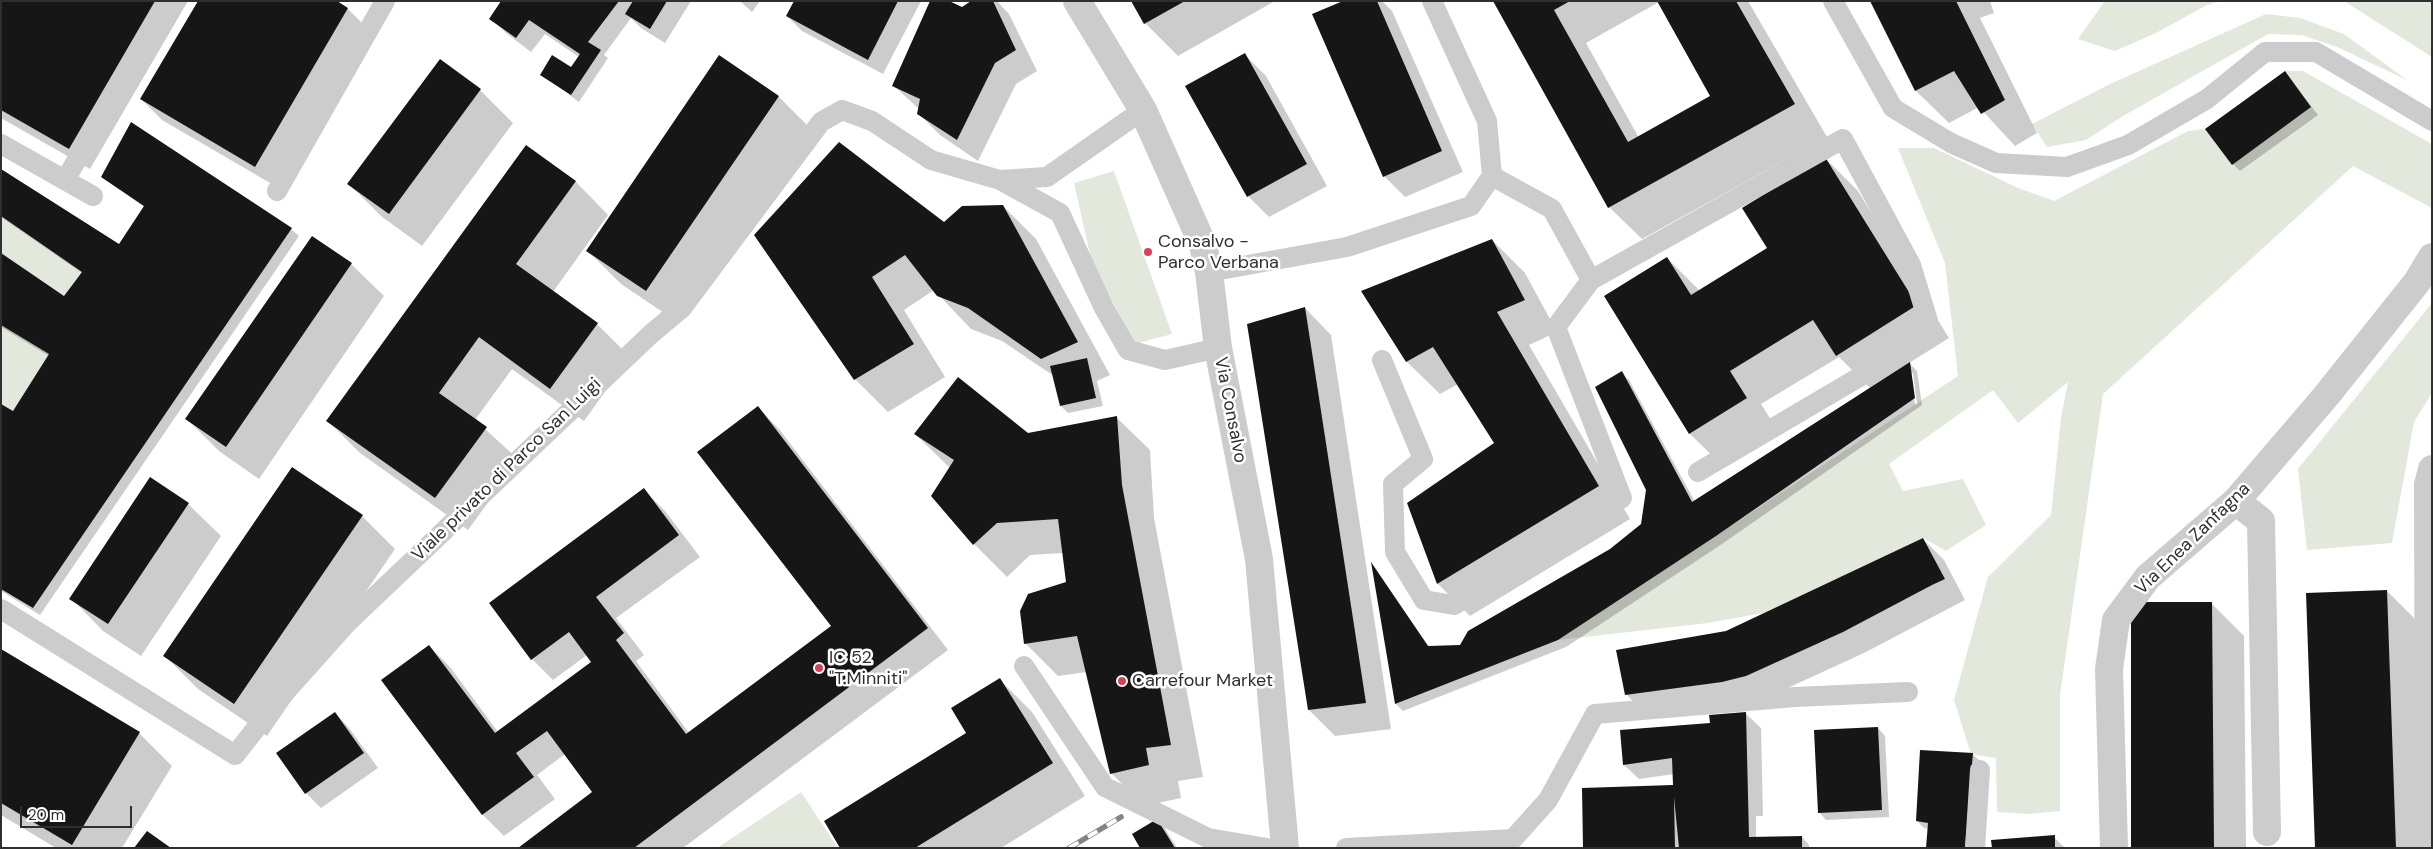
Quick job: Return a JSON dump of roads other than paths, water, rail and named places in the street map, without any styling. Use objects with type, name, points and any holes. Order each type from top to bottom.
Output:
[{"type":"street","name":"Via Consalvo","points":[[1077,1],[1143,110],[1203,245],[1209,272],[1218,348],[1259,559],[1285,848]]},
{"type":"street","name":"Via Enea Zanfagna","points":[[2114,848],[2109,669],[2116,620],[2148,577],[2236,501],[2356,358],[2417,282],[2432,258]]},
{"type":"street","points":[[2429,848],[2428,485],[2432,468]]},
{"type":"street","points":[[2236,501],[2261,521],[2267,832]]},
{"type":"lane","points":[[65,180],[171,1]]},
{"type":"lane","points":[[277,191],[385,1]]},
{"type":"lane","points":[[1209,272],[1347,247],[1471,206],[1492,176],[1487,121],[1432,1]]},
{"type":"lane","points":[[1834,1],[1893,108],[1951,143],[1996,164],[2067,167],[2128,145],[2207,99],[2265,52],[2316,52],[2432,121]]},
{"type":"lane","name":"Viale privato di Parco San Luigi","points":[[1,609],[235,754],[346,623],[650,334],[682,308],[822,122],[842,110],[872,121],[930,160],[1000,180]]},
{"type":"lane","points":[[1000,180],[1047,177],[1143,110]]},
{"type":"lane","points":[[1382,360],[1423,459],[1393,484],[1395,552],[1424,600],[1454,605],[1622,498],[1556,327],[1591,280],[1843,139],[1911,265],[1928,321],[1902,352],[1698,472]]},
{"type":"lane","points":[[1,144],[92,196]]},
{"type":"lane","points":[[1492,176],[1552,210],[1591,280]]},
{"type":"lane","points":[[1000,180],[1060,213],[1104,308],[1128,350],[1165,360],[1218,348]]},
{"type":"lane","points":[[1024,666],[1105,788],[1208,838],[1267,848]]},
{"type":"lane","points":[[1346,848],[1513,839],[1548,800],[1595,714],[1795,697],[1908,692]]},
{"type":"lane","points":[[1975,848],[1980,770]]},
{"type":"railway","points":[[1069,848],[1121,817]]},
{"type":"place","name":"Consalvo - Parco Verbana","points":[[1148,252]]},
{"type":"place","name":"IC 52 \"T.Minniti\"","points":[[819,668]]},
{"type":"place","name":"Carrefour Market","points":[[1122,681]]}]
